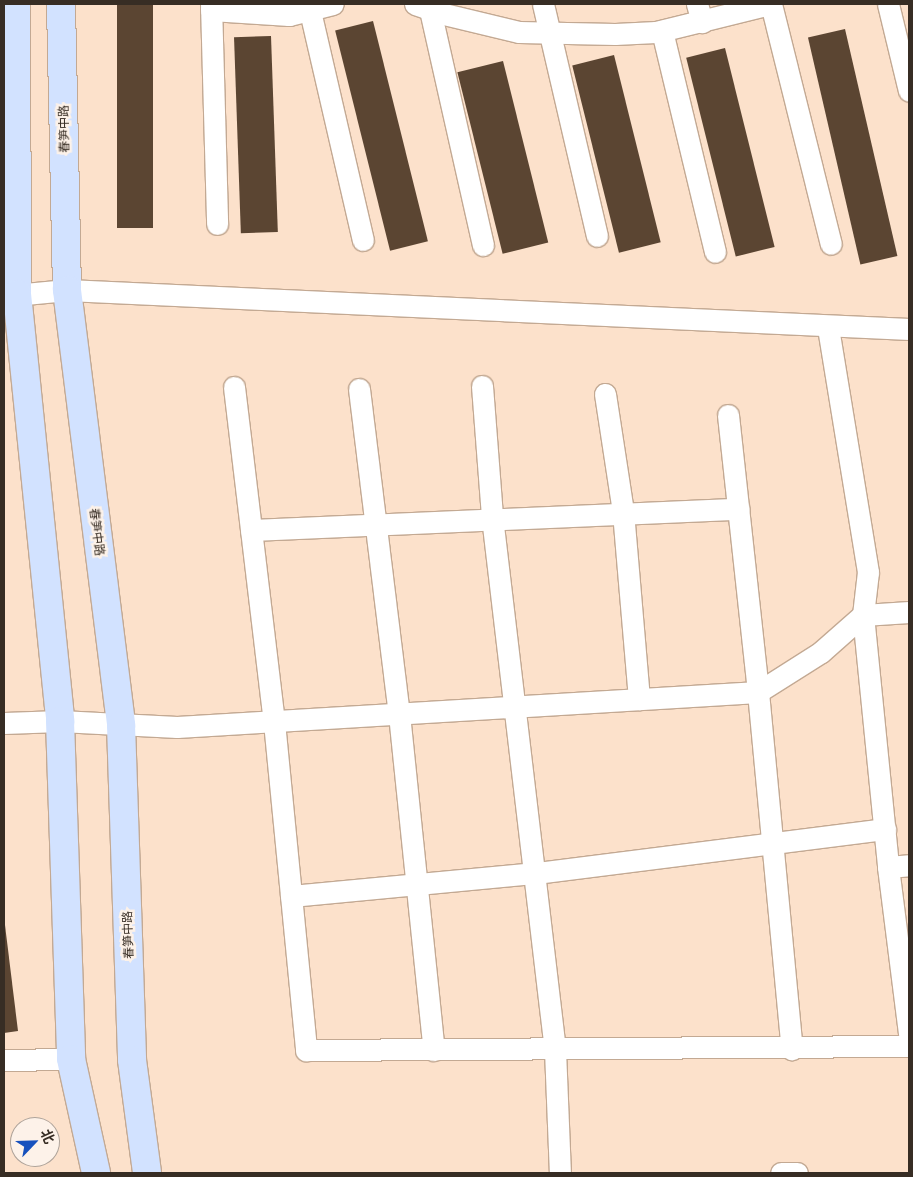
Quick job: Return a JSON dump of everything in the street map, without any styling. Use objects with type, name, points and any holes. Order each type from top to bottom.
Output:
[{"type":"main road","points":[[16,4],[11,295],[60,721],[71,1059],[96,1170]]},
{"type":"main road","name":"春笋中路","points":[[61,4],[66,290],[122,724],[132,1060],[146,1166]]},
{"type":"street","points":[[217,224],[211,7],[260,15],[310,11],[333,4]]},
{"type":"street","points":[[544,4],[552,32],[596,236]]},
{"type":"street","points":[[484,245],[422,7],[518,32],[552,32],[662,31],[699,13],[770,4],[831,244]]},
{"type":"street","points":[[888,4],[909,91]]},
{"type":"street","points":[[310,11],[363,240]]},
{"type":"street","points":[[662,31],[715,252]]},
{"type":"street","points":[[11,295],[66,290],[909,330]]},
{"type":"street","points":[[828,327],[868,572],[863,615],[888,867],[909,1034]]},
{"type":"street","points":[[482,386],[492,517],[517,707],[556,1050],[560,1173]]},
{"type":"street","points":[[234,388],[274,722],[306,1050],[556,1050],[909,1046]]},
{"type":"street","points":[[360,389],[399,714],[434,1050]]},
{"type":"street","points":[[605,394],[623,512],[639,699]]},
{"type":"street","points":[[728,415],[758,692],[792,1048]]},
{"type":"street","points":[[251,530],[376,526],[492,517],[739,508]]},
{"type":"street","points":[[4,723],[60,721],[177,727],[758,692],[821,652],[863,615],[909,612]]},
{"type":"street","points":[[291,896],[536,873],[885,829]]},
{"type":"street","points":[[888,867],[909,865]]},
{"type":"street","points":[[4,1060],[71,1059]]},
{"type":"street","points":[[781,1173],[797,1173]]},
{"type":"building","points":[[117,4],[153,4],[153,228],[117,228]]},
{"type":"building","points":[[373,21],[428,241],[390,251],[335,30]]},
{"type":"building","points":[[845,29],[897,256],[860,265],[808,38]]},
{"type":"building","points":[[271,36],[278,232],[241,233],[234,37]]},
{"type":"building","points":[[725,48],[775,247],[736,257],[686,58]]},
{"type":"building","points":[[614,55],[661,242],[619,253],[572,65]]},
{"type":"building","points":[[503,61],[548,242],[503,254],[457,72]]},
{"type":"building","points":[[4,917],[18,1031],[4,1033]]}]
